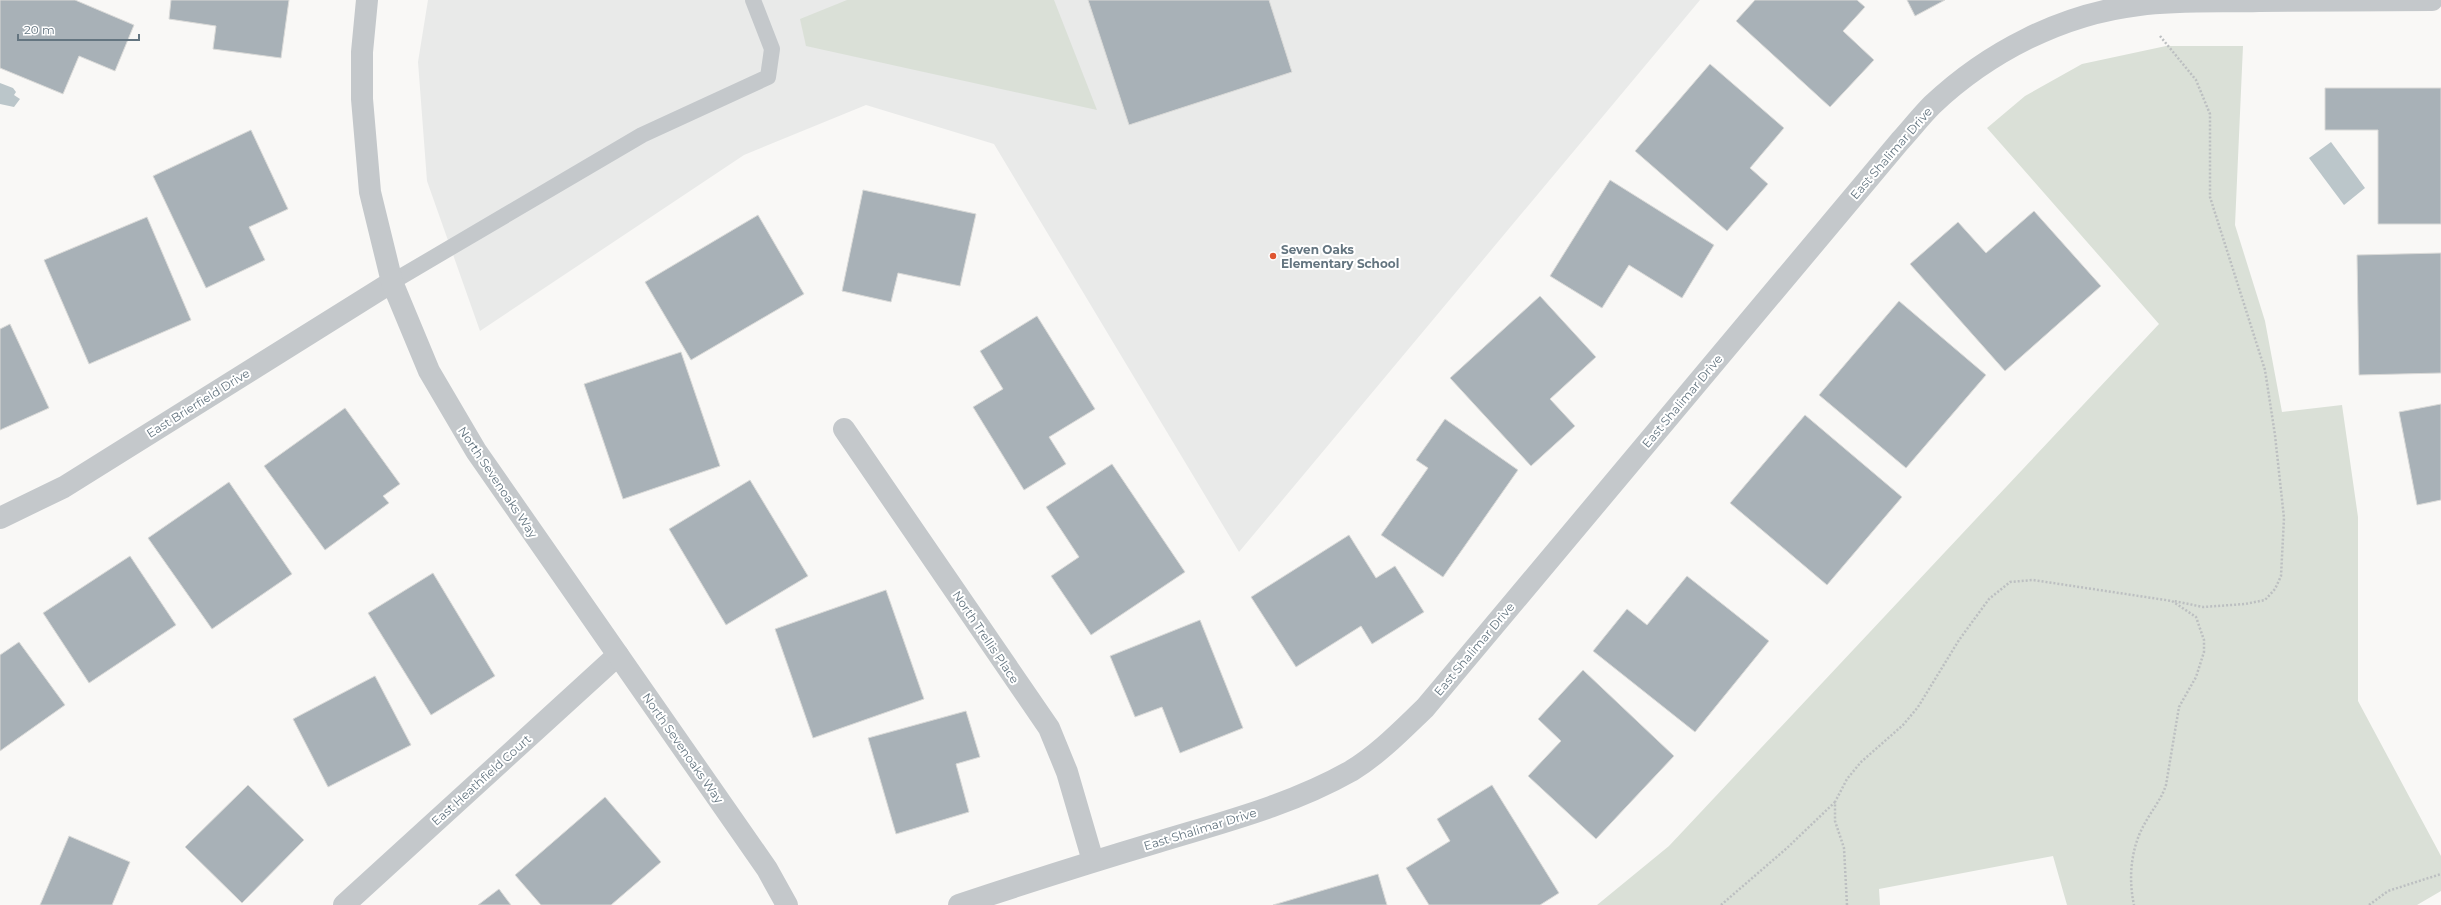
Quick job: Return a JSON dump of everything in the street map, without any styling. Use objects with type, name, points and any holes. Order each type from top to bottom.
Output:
[{"type":"street","name":"North Sevenoaks Way","points":[[367,0],[362,52],[362,98],[364,147],[370,192],[392,282],[429,371],[451,412],[767,869],[787,905]]},
{"type":"street","name":"East Shalimar Drive","points":[[959,905],[1093,861],[1266,809],[1310,793],[1352,770],[1391,741],[1425,708],[1932,105],[1968,75],[2007,50],[2041,33],[2093,14],[2138,5],[2186,2],[2432,0]]},
{"type":"street","name":"East Brierfield Drive","points":[[0,518],[64,486],[392,282]]},
{"type":"street","name":"North Trellis Place","points":[[844,429],[1049,728],[1067,772],[1093,861]]},
{"type":"street","name":"East Heathfield Court","points":[[344,905],[618,655]]},
{"type":"lane","points":[[392,282],[642,135],[768,77],[772,49],[753,0]]},
{"type":"path","points":[[1721,905],[1787,848],[1835,802],[1847,779],[1861,762],[1903,725],[1918,707],[1959,640],[1989,599],[2010,582],[2033,580],[2203,607],[2245,604],[2264,600],[2275,588],[2281,576],[2284,518],[2275,435],[2264,370],[2210,197],[2210,114],[2196,80],[2162,39],[2138,5]]},
{"type":"path","points":[[2134,905],[2131,873],[2136,843],[2145,824],[2162,797],[2179,707],[2196,677],[2204,652],[2204,640],[2196,617],[2172,601]]},
{"type":"path","points":[[1835,802],[1835,821],[1844,848],[1847,905]]},
{"type":"path","points":[[2369,905],[2388,891],[2441,874]]},
{"type":"shaded area","name":"Seven Oaks Elementary School","points":[[428,0],[1700,0],[1239,552],[994,144],[866,105],[744,155],[480,331],[427,181],[418,62]]},
{"type":"shaded area","points":[[847,0],[1054,0],[1097,110],[806,46],[800,19]]},
{"type":"shaded area","points":[[2166,46],[2243,46],[2235,225],[2265,321],[2282,412],[2342,405],[2358,517],[2358,701],[2441,856],[2441,891],[2417,905],[2067,905],[2053,856],[1879,889],[1880,905],[1597,905],[1669,846],[2159,324],[1987,128],[2025,96],[2082,64]]},
{"type":"shaded area","points":[[0,83],[13,88],[16,92],[14,95],[20,99],[14,107],[0,104]]},
{"type":"shaded area","points":[[2331,142],[2365,188],[2344,205],[2309,158]]},
{"type":"building","points":[[0,0],[75,0],[134,25],[115,71],[79,56],[63,94],[0,68]]},
{"type":"building","points":[[171,0],[289,0],[281,58],[213,49],[216,26],[169,19]]},
{"type":"building","points":[[1088,0],[1269,0],[1292,72],[1129,125]]},
{"type":"building","points":[[1755,0],[1857,0],[1865,7],[1843,31],[1874,60],[1830,107],[1736,21]]},
{"type":"building","points":[[1907,0],[1945,0],[1915,16]]},
{"type":"building","points":[[1710,64],[1784,128],[1750,168],[1768,184],[1727,231],[1635,151]]},
{"type":"building","points":[[2325,88],[2441,88],[2441,224],[2378,224],[2378,130],[2325,130]]},
{"type":"building","points":[[251,130],[288,209],[249,227],[265,260],[206,288],[153,176]]},
{"type":"building","points":[[1610,180],[1714,245],[1682,298],[1629,265],[1602,308],[1550,276]]},
{"type":"building","points":[[863,190],[976,214],[960,286],[898,273],[891,302],[842,291]]},
{"type":"building","points":[[2034,211],[2101,286],[2005,371],[1910,264],[1958,222],[1986,253]]},
{"type":"building","points":[[758,215],[804,294],[691,360],[645,282]]},
{"type":"building","points":[[147,217],[191,320],[89,364],[44,260]]},
{"type":"building","points":[[2441,253],[2441,373],[2359,375],[2357,255]]},
{"type":"building","points":[[1540,296],[1596,357],[1550,399],[1575,426],[1531,466],[1450,378]]},
{"type":"building","points":[[1899,301],[1986,375],[1906,468],[1819,395]]},
{"type":"building","points":[[1037,316],[1095,409],[1049,437],[1066,464],[1024,490],[973,407],[1003,389],[980,351]]},
{"type":"building","points":[[10,324],[49,408],[0,430],[0,329]]},
{"type":"building","points":[[681,352],[720,466],[623,499],[584,384]]},
{"type":"building","points":[[2441,404],[2441,500],[2417,505],[2399,412]]},
{"type":"building","points":[[345,408],[400,484],[383,496],[389,503],[325,550],[264,466]]},
{"type":"building","points":[[1805,415],[1902,497],[1827,585],[1730,503]]},
{"type":"building","points":[[1445,419],[1518,470],[1443,577],[1381,535],[1428,468],[1416,460]]},
{"type":"building","points":[[1112,464],[1185,572],[1091,635],[1051,576],[1079,557],[1046,507]]},
{"type":"building","points":[[750,480],[808,576],[726,625],[669,529]]},
{"type":"building","points":[[229,482],[292,574],[212,629],[148,538]]},
{"type":"building","points":[[1349,535],[1376,578],[1395,566],[1424,612],[1372,644],[1361,626],[1296,667],[1251,597]]},
{"type":"building","points":[[130,556],[176,625],[89,683],[43,613]]},
{"type":"building","points":[[433,573],[495,676],[431,715],[368,613]]},
{"type":"building","points":[[1687,576],[1769,641],[1695,732],[1593,651],[1627,609],[1647,625]]},
{"type":"building","points":[[886,590],[924,699],[813,738],[775,629]]},
{"type":"building","points":[[1200,620],[1243,728],[1180,753],[1162,707],[1135,717],[1110,656]]},
{"type":"building","points":[[19,642],[65,705],[0,751],[0,655]]},
{"type":"building","points":[[1583,670],[1674,756],[1596,839],[1528,776],[1561,741],[1538,719]]},
{"type":"building","points":[[375,676],[411,745],[328,787],[293,719]]},
{"type":"building","points":[[966,711],[980,757],[956,764],[969,812],[896,834],[868,738]]},
{"type":"building","points":[[248,785],[304,840],[242,903],[185,847]]},
{"type":"building","points":[[1492,785],[1559,893],[1540,905],[1429,905],[1406,868],[1450,841],[1437,819]]},
{"type":"building","points":[[605,797],[661,862],[611,905],[541,905],[515,875]]},
{"type":"building","points":[[69,836],[130,862],[112,905],[40,905]]},
{"type":"building","points":[[1378,874],[1387,905],[1273,905]]},
{"type":"building","points":[[499,889],[511,905],[478,905]]},
{"type":"place","name":"Seven Oaks Elementary School","points":[[1273,256]]}]
